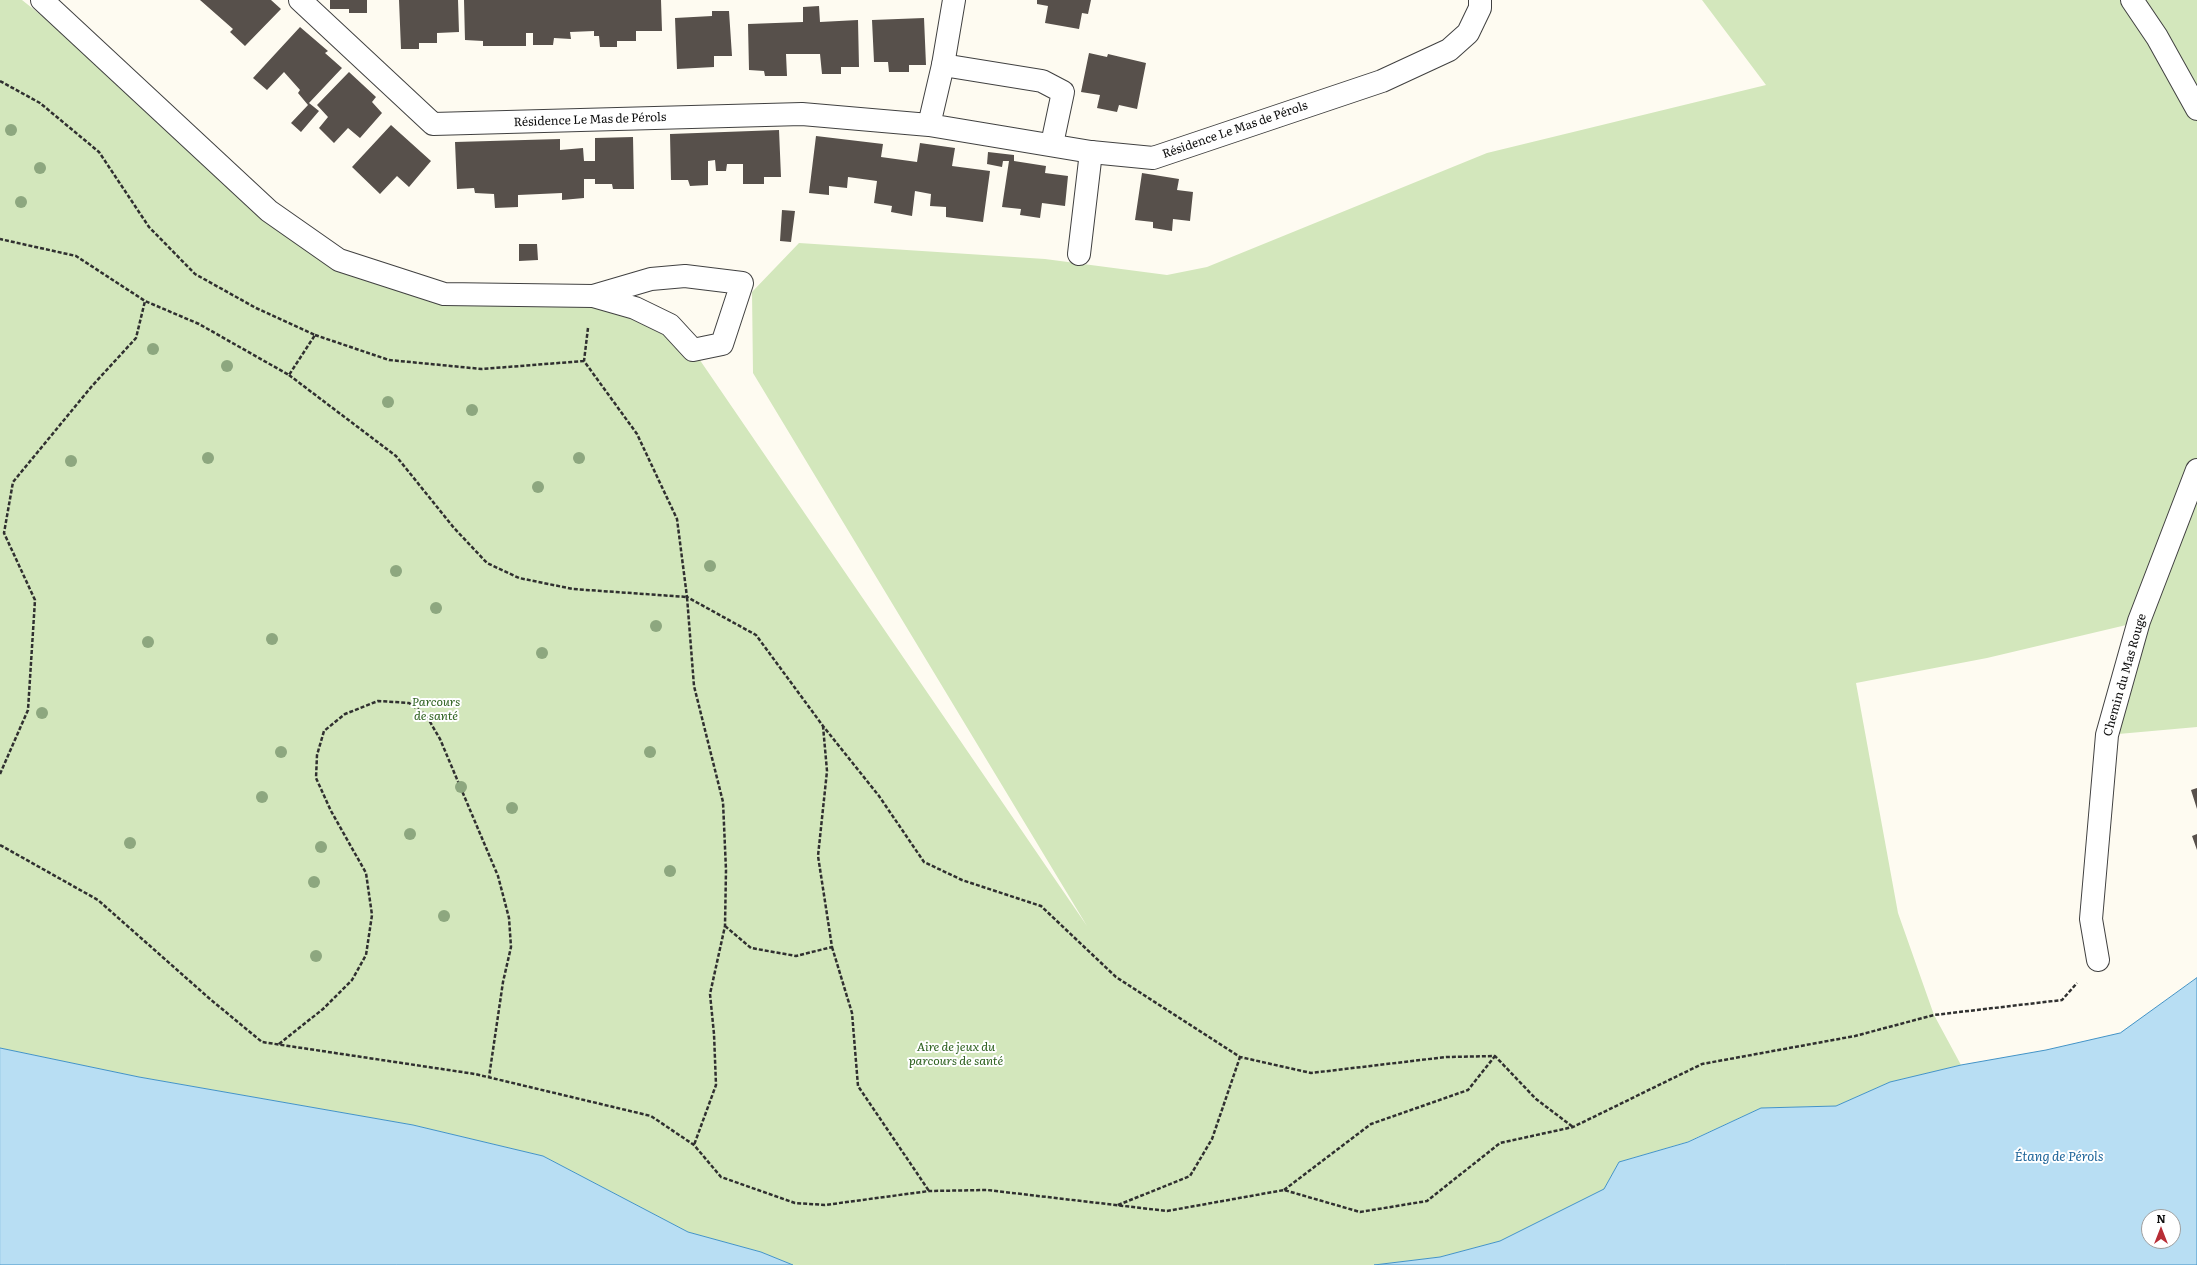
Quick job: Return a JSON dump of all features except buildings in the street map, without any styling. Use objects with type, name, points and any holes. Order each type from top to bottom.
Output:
[{"type":"street","points":[[42,0],[269,211],[339,260],[444,294],[593,296],[635,308],[670,325],[693,350],[722,344],[742,283],[684,276],[651,280],[593,296]]},
{"type":"street","name":"Résidence Le Mas de Pérols","points":[[300,0],[433,124],[802,114],[929,124],[1052,144],[1091,152],[1153,158],[1382,82],[1448,50],[1468,33],[1480,8],[1480,0]]},
{"type":"street","points":[[929,124],[943,65],[954,0]]},
{"type":"street","points":[[2132,0],[2157,37],[2197,109]]},
{"type":"street","points":[[943,65],[1042,81],[1063,92],[1052,144]]},
{"type":"street","points":[[1079,254],[1091,152]]},
{"type":"street","name":"Chemin du Mas Rouge","points":[[2098,960],[2091,919],[2107,735],[2139,622],[2197,470]]},
{"type":"path","points":[[0,81],[40,103],[99,152],[149,227],[195,274],[256,308],[315,335],[389,360],[474,368],[584,361]]},
{"type":"path","points":[[0,239],[76,256],[145,301],[199,324],[289,375],[396,456],[454,528],[487,563],[519,578],[573,589],[687,597],[756,635],[823,726],[880,796],[924,862],[962,880],[1041,906],[1116,977],[1240,1057],[1311,1074],[1446,1057],[1495,1056],[1536,1099],[1573,1127]]},
{"type":"path","points":[[593,296],[584,361],[637,434],[678,519],[687,597],[694,686],[723,802],[726,870],[725,926],[710,994],[714,1034],[716,1085],[694,1146]]},
{"type":"path","points":[[0,774],[28,710],[35,600],[4,533],[13,482],[92,386],[136,338],[145,301]]},
{"type":"path","points":[[289,375],[315,335]]},
{"type":"path","points":[[279,1044],[323,1009],[352,980],[366,954],[372,915],[366,873],[330,811],[316,778],[316,755],[324,731],[346,714],[378,701],[409,703],[426,715],[440,738],[498,876],[509,918],[511,947],[502,989],[489,1077]]},
{"type":"path","points":[[823,726],[827,771],[818,856],[832,947],[852,1013],[858,1086],[929,1191]]},
{"type":"path","points":[[0,845],[98,900],[210,999],[262,1042],[489,1077],[651,1116],[694,1146],[720,1177],[795,1203],[825,1205],[929,1191],[987,1190],[1167,1211],[1284,1190],[1360,1212],[1427,1201],[1500,1143],[1573,1127],[1702,1064],[1855,1036],[1934,1015],[2062,1000],[2098,960]]},
{"type":"path","points":[[725,926],[751,948],[796,956],[832,947]]},
{"type":"path","points":[[1284,1190],[1371,1124],[1468,1090],[1495,1056]]},
{"type":"path","points":[[1118,1205],[1190,1176],[1212,1139],[1240,1057]]},
{"type":"green space","points":[[0,0],[22,0],[179,125],[339,260],[444,294],[593,296],[693,350],[1087,926],[753,373],[752,292],[799,243],[1045,259],[1167,275],[1207,267],[1487,153],[1766,85],[1702,0],[2197,0],[2197,727],[2107,735],[2139,622],[1987,658],[1856,683],[1898,913],[1934,1015],[1961,1065],[1890,1082],[1836,1106],[1761,1108],[1687,1142],[1619,1162],[1604,1189],[1500,1241],[1440,1257],[1374,1265],[793,1265],[761,1252],[688,1232],[543,1156],[413,1125],[139,1077],[0,1048]]},
{"type":"water","name":"Étang de Pérols","points":[[2197,978],[2197,1265],[1374,1265],[1440,1257],[1500,1241],[1604,1189],[1619,1162],[1688,1142],[1761,1108],[1836,1106],[1890,1082],[1961,1065],[2046,1050],[2120,1033]]},
{"type":"water","points":[[0,1048],[139,1077],[413,1125],[543,1156],[688,1232],[761,1252],[793,1265],[0,1265]]},
{"type":"park label","name":"Parcours de santé","points":[[436,709]]},
{"type":"park label","name":"Aire de jeux du parcours de santé","points":[[956,1054]]}]
